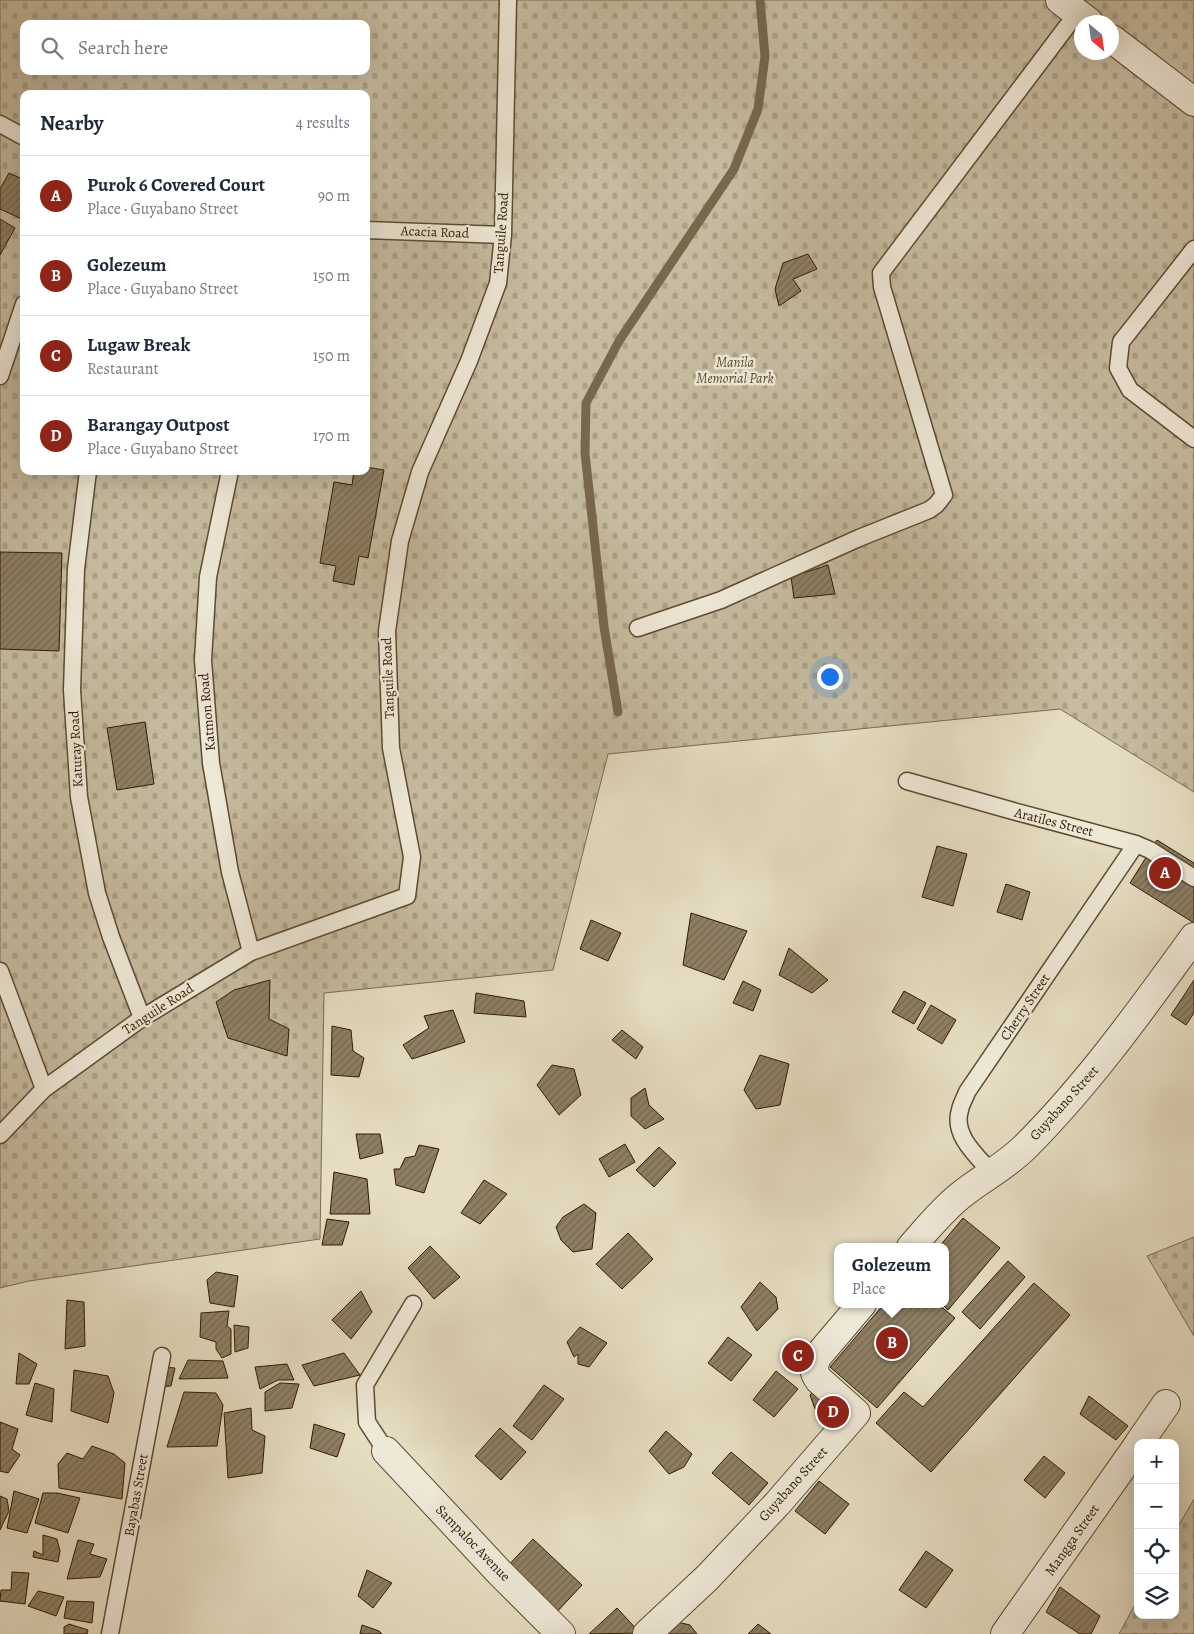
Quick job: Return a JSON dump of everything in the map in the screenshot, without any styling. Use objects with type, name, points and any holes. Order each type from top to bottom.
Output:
[{"type":"street","points":[[1119,45],[1194,102]]},
{"type":"street","name":"Guyabano Street","points":[[915,1243],[946,1208],[1023,1148],[1090,1076],[1133,1022],[1194,937]]},
{"type":"street","name":"Guyabano Street","points":[[647,1634],[707,1578],[770,1511],[856,1413],[819,1380],[814,1374],[813,1366],[817,1357],[859,1308]]},
{"type":"street","name":"Mangga Street","points":[[1142,1439],[1166,1404]]},
{"type":"street","name":"Sampaloc Avenue","points":[[386,1451],[500,1573],[561,1634]]},
{"type":"street","name":"Mangga Street","points":[[1005,1634],[1134,1451]]},
{"type":"lane","name":"Tanguile Road","points":[[0,1135],[44,1089],[142,1018],[250,952],[407,896],[412,857],[391,748],[387,631],[398,550],[420,472],[469,361],[498,283],[503,235],[508,0]]},
{"type":"lane","points":[[638,628],[721,600],[859,538],[929,510],[944,495],[882,287],[881,274],[1075,12]]},
{"type":"lane","points":[[0,124],[20,135]]},
{"type":"lane","name":"Acacia Road","points":[[370,230],[503,235]]},
{"type":"lane","points":[[1194,248],[1121,342],[1118,368],[1130,390],[1194,439]]},
{"type":"lane","points":[[0,376],[20,314]]},
{"type":"lane","name":"Katuray Road","points":[[88,475],[76,569],[73,681],[79,797],[97,893],[111,937],[142,1018]]},
{"type":"lane","name":"Katmon Road","points":[[229,475],[208,577],[203,660],[211,763],[230,872],[250,952]]},
{"type":"lane","name":"Aratiles Street","points":[[907,781],[1136,844],[1150,850],[1194,878]]},
{"type":"lane","name":"Cherry Street","points":[[992,1173],[963,1138],[959,1124],[959,1111],[967,1092],[1136,844]]},
{"type":"lane","points":[[0,971],[44,1089]]},
{"type":"lane","points":[[386,1451],[367,1422],[365,1385],[413,1304]]},
{"type":"lane","name":"Bayabas Street","points":[[110,1634],[162,1356]]},
{"type":"green space","name":"Manila Memorial Park","points":[[0,0],[1194,0],[1194,792],[1060,709],[608,754],[553,970],[324,993],[320,1239],[29,1281],[0,1288]]},
{"type":"green space","points":[[1194,1237],[1194,1336],[1147,1256]]},
{"type":"green space","points":[[1194,1499],[1194,1634],[1119,1634],[1134,1606],[1134,1619],[1179,1619],[1179,1525]]},
{"type":"building","points":[[9,173],[20,178],[20,218],[0,209],[0,189]]},
{"type":"building","points":[[0,219],[15,228],[0,255]]},
{"type":"building","points":[[808,254],[817,269],[793,279],[801,291],[779,306],[775,289],[783,263]]},
{"type":"building","points":[[370,468],[384,470],[368,558],[359,556],[354,585],[333,581],[336,566],[320,563],[334,482],[352,485],[353,475],[370,475]]},
{"type":"building","points":[[0,552],[62,553],[59,651],[0,649]]},
{"type":"building","points":[[828,565],[835,594],[794,598],[791,577]]},
{"type":"building","points":[[145,722],[154,784],[117,790],[107,728]]},
{"type":"building","points":[[1157,840],[1194,863],[1194,923],[1130,883]]},
{"type":"building","points":[[937,846],[967,854],[953,906],[922,897]]},
{"type":"building","points":[[1006,884],[1030,892],[1022,920],[997,912]]},
{"type":"building","points":[[691,913],[747,931],[724,980],[683,965]]},
{"type":"building","points":[[591,920],[621,933],[608,961],[580,949]]},
{"type":"building","points":[[789,948],[828,980],[812,993],[779,975]]},
{"type":"building","points":[[270,980],[269,1019],[289,1029],[287,1056],[228,1038],[216,1002],[234,990]]},
{"type":"building","points":[[1194,980],[1194,1013],[1186,1025],[1171,1015]]},
{"type":"building","points":[[743,981],[761,990],[753,1011],[733,1003]]},
{"type":"building","points":[[904,991],[926,1003],[914,1024],[892,1012]]},
{"type":"building","points":[[476,993],[524,1001],[526,1017],[474,1013]]},
{"type":"building","points":[[931,1005],[956,1020],[942,1044],[917,1029]]},
{"type":"building","points":[[453,1010],[465,1042],[412,1059],[403,1045],[429,1028],[424,1016]]},
{"type":"building","points":[[332,1026],[351,1030],[353,1051],[364,1058],[359,1077],[331,1075]]},
{"type":"building","points":[[622,1030],[643,1047],[636,1059],[612,1040]]},
{"type":"building","points":[[760,1055],[789,1064],[780,1105],[756,1109],[744,1090]]},
{"type":"building","points":[[552,1065],[574,1069],[581,1095],[559,1115],[537,1085]]},
{"type":"building","points":[[645,1088],[649,1105],[664,1119],[645,1129],[631,1116],[631,1098]]},
{"type":"building","points":[[356,1134],[380,1134],[383,1153],[360,1159]]},
{"type":"building","points":[[625,1144],[635,1162],[609,1177],[599,1159]]},
{"type":"building","points":[[419,1145],[439,1149],[424,1193],[396,1185],[394,1169],[400,1169],[405,1158],[415,1156]]},
{"type":"building","points":[[659,1147],[676,1163],[654,1187],[636,1170]]},
{"type":"building","points":[[334,1172],[367,1179],[370,1214],[330,1214]]},
{"type":"building","points":[[484,1180],[507,1194],[480,1224],[461,1213]]},
{"type":"building","points":[[584,1204],[596,1213],[592,1249],[573,1252],[561,1240],[556,1227],[563,1217]]},
{"type":"building","points":[[963,1218],[1000,1248],[948,1310],[946,1308],[949,1308],[949,1243],[942,1243]]},
{"type":"building","points":[[327,1219],[349,1222],[342,1245],[322,1245]]},
{"type":"building","points":[[628,1233],[653,1259],[622,1289],[596,1264]]},
{"type":"building","points":[[430,1246],[460,1277],[434,1299],[408,1268]]},
{"type":"building","points":[[1008,1261],[1025,1277],[980,1329],[962,1312]]},
{"type":"building","points":[[216,1272],[238,1276],[234,1307],[210,1303],[207,1280]]},
{"type":"building","points":[[760,1282],[776,1297],[778,1309],[757,1331],[741,1307]]},
{"type":"building","points":[[1034,1283],[1070,1315],[931,1472],[876,1423],[904,1392],[923,1407]]},
{"type":"building","points":[[361,1291],[372,1312],[351,1339],[332,1320]]},
{"type":"building","points":[[67,1300],[84,1302],[85,1346],[65,1349]]},
{"type":"building","points":[[881,1308],[943,1308],[955,1318],[877,1408],[830,1367]]},
{"type":"building","points":[[229,1311],[227,1326],[231,1329],[231,1354],[222,1358],[216,1349],[216,1342],[200,1337],[201,1313]]},
{"type":"building","points":[[234,1325],[249,1327],[248,1348],[235,1352]]},
{"type":"building","points":[[580,1327],[607,1343],[589,1367],[578,1364],[578,1354],[574,1357],[567,1342]]},
{"type":"building","points":[[728,1337],[752,1355],[731,1381],[708,1363]]},
{"type":"building","points":[[19,1353],[37,1364],[29,1384],[16,1384]]},
{"type":"building","points":[[344,1353],[360,1375],[314,1386],[302,1365]]},
{"type":"building","points":[[188,1360],[223,1361],[228,1378],[179,1379]]},
{"type":"building","points":[[287,1364],[294,1380],[278,1380],[260,1389],[255,1367]]},
{"type":"building","points":[[163,1367],[175,1368],[171,1386],[159,1387]]},
{"type":"building","points":[[74,1370],[108,1376],[114,1393],[108,1423],[71,1411]]},
{"type":"building","points":[[776,1371],[798,1389],[774,1417],[753,1400]]},
{"type":"building","points":[[35,1383],[54,1389],[52,1422],[26,1415]]},
{"type":"building","points":[[280,1383],[299,1384],[292,1408],[265,1411],[265,1392]]},
{"type":"building","points":[[544,1385],[564,1399],[532,1440],[513,1426]]},
{"type":"building","points":[[818,1387],[833,1399],[821,1414],[815,1409],[810,1395]]},
{"type":"building","points":[[184,1392],[216,1393],[223,1405],[217,1446],[167,1447]]},
{"type":"building","points":[[1089,1396],[1128,1426],[1116,1440],[1080,1414]]},
{"type":"building","points":[[833,1399],[846,1410],[836,1424],[821,1414]]},
{"type":"building","points":[[251,1408],[252,1430],[265,1436],[262,1473],[228,1478],[224,1413]]},
{"type":"building","points":[[0,1422],[18,1429],[12,1449],[20,1455],[8,1473],[0,1471]]},
{"type":"building","points":[[314,1424],[345,1434],[337,1457],[310,1448]]},
{"type":"building","points":[[500,1428],[526,1452],[501,1480],[475,1456]]},
{"type":"building","points":[[666,1431],[692,1454],[684,1467],[669,1474],[649,1451]]},
{"type":"building","points":[[92,1446],[114,1454],[125,1463],[122,1499],[59,1488],[58,1464],[67,1453],[83,1459]]},
{"type":"building","points":[[731,1452],[768,1483],[749,1505],[712,1473]]},
{"type":"building","points":[[1044,1456],[1065,1473],[1045,1498],[1024,1480]]},
{"type":"building","points":[[819,1481],[849,1504],[825,1534],[795,1511]]},
{"type":"building","points":[[14,1491],[39,1499],[27,1533],[7,1528]]},
{"type":"building","points":[[43,1493],[57,1493],[80,1498],[68,1533],[35,1523]]},
{"type":"building","points":[[0,1496],[7,1499],[9,1511],[0,1530]]},
{"type":"building","points":[[43,1535],[57,1539],[60,1551],[58,1562],[33,1557],[34,1551],[43,1555]]},
{"type":"building","points":[[533,1539],[582,1585],[554,1615],[505,1569]]},
{"type":"building","points":[[78,1540],[94,1544],[90,1554],[107,1559],[100,1577],[67,1579]]},
{"type":"building","points":[[926,1551],[953,1570],[926,1608],[899,1590]]},
{"type":"building","points":[[367,1570],[392,1583],[373,1608],[358,1596]]},
{"type":"building","points":[[12,1572],[29,1573],[25,1604],[0,1601],[1,1590],[11,1590]]},
{"type":"building","points":[[1060,1587],[1100,1616],[1091,1634],[1080,1634],[1046,1612]]},
{"type":"building","points":[[38,1591],[64,1597],[56,1616],[28,1606]]},
{"type":"building","points":[[67,1601],[94,1602],[92,1623],[64,1618]]},
{"type":"building","points":[[617,1608],[640,1633],[589,1634]]},
{"type":"building","points":[[673,1621],[690,1625],[697,1634],[656,1634]]},
{"type":"building","points":[[69,1624],[88,1630],[87,1634],[64,1634],[64,1627]]},
{"type":"building","points":[[758,1624],[771,1634],[748,1634]]},
{"type":"building","points":[[362,1625],[379,1631],[382,1634],[360,1634]]},
{"type":"waterway","points":[[618,712],[604,627],[585,453],[586,403],[619,341],[734,169],[758,109],[765,56],[760,0]]},
{"type":"place","name":"Purok 6 Covered Court","points":[[1165,873]]},
{"type":"place","name":"Golezeum","points":[[892,1343]]},
{"type":"place","name":"Lugaw Break","points":[[798,1356]]},
{"type":"place","name":"Barangay Outpost","points":[[833,1412]]}]
